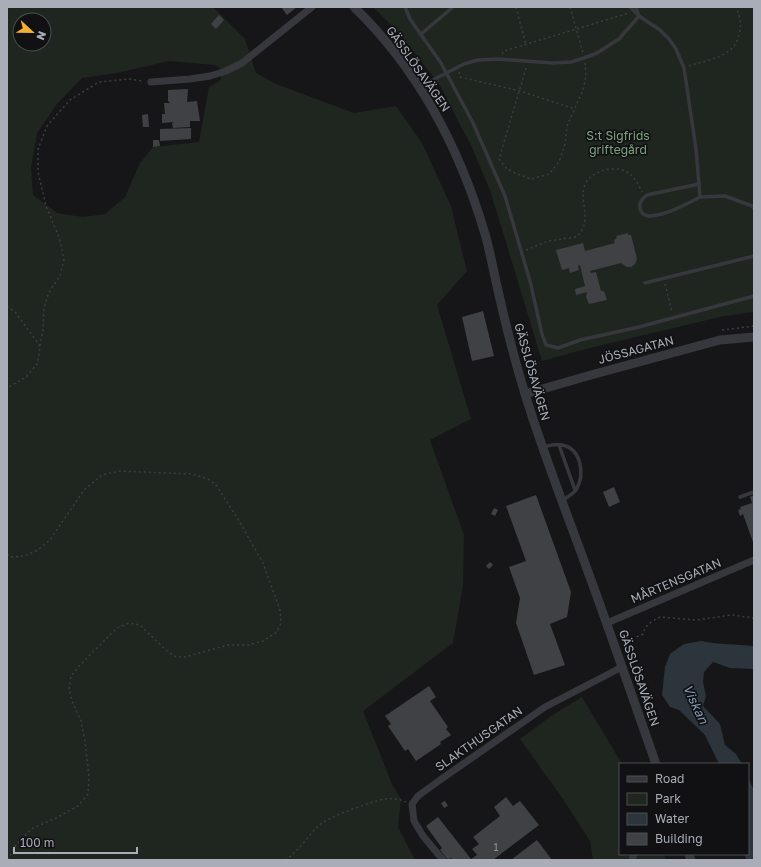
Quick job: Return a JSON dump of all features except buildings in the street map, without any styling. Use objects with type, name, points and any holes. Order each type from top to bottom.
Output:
[{"type":"street","points":[[151,82],[190,80],[226,71],[242,63],[312,7]]},
{"type":"street","name":"GÄSSLÖSAVÄGEN","points":[[354,7],[391,46],[421,90],[441,123],[471,192],[485,236],[505,321],[525,394],[542,447],[607,623],[656,763]]},
{"type":"street","name":"JÖSSAGATAN","points":[[525,394],[720,340],[754,337]]},
{"type":"street","name":"MÅRTENSGATAN","points":[[607,623],[754,560]]},
{"type":"street","name":"SLAKTHUSGATAN","points":[[412,804],[418,796],[544,707],[622,668]]},
{"type":"street","points":[[412,804],[414,821],[423,836],[443,860]]},
{"type":"lane","points":[[405,7],[410,19],[441,63],[473,123],[505,196],[522,253],[546,345],[558,348],[580,340],[754,296]]},
{"type":"lane","points":[[421,34],[452,7]]},
{"type":"lane","points":[[630,7],[639,16],[660,30],[669,39],[676,49],[684,68],[696,149],[700,197]]},
{"type":"lane","points":[[636,7],[639,16]]},
{"type":"lane","points":[[421,90],[431,81],[446,73],[464,64],[478,60],[498,59],[571,62],[584,58],[598,52],[619,39],[639,16]]},
{"type":"lane","points":[[699,184],[647,195],[640,205],[641,212],[650,217],[677,209],[700,197],[725,196],[754,208]]},
{"type":"lane","points":[[644,283],[754,256]]},
{"type":"lane","points":[[542,447],[559,445],[570,448],[578,457],[581,472],[575,490],[562,501]]},
{"type":"lane","points":[[559,445],[575,490]]},
{"type":"lane","points":[[740,496],[754,492]]},
{"type":"path","points":[[516,7],[526,45]]},
{"type":"path","points":[[528,61],[499,160],[506,168],[531,179],[549,174],[559,162],[565,144],[567,126],[583,90],[586,76],[584,58],[570,7]]},
{"type":"path","points":[[684,68],[720,56],[734,48],[741,30],[741,21],[736,7]]},
{"type":"path","points":[[498,59],[504,52],[576,29],[629,13],[639,16]]},
{"type":"path","points":[[458,67],[460,77],[520,91],[575,109]]},
{"type":"path","points":[[7,388],[26,377],[38,363],[43,330],[44,308],[49,292],[60,276],[64,259],[59,237],[46,206],[38,172],[38,149],[47,126],[70,100],[99,82],[129,79],[151,82]]},
{"type":"path","points":[[522,253],[539,244],[576,237],[580,233],[585,222],[586,215],[582,195],[589,178],[596,173],[610,169],[627,171],[636,180],[644,198]]},
{"type":"path","points":[[663,278],[674,317]]},
{"type":"path","points":[[7,306],[16,313],[40,346]]},
{"type":"path","points":[[7,554],[11,557],[24,556],[38,550],[50,540],[84,490],[102,475],[119,470],[192,474],[208,478],[217,486],[240,522],[263,563],[280,610],[281,622],[277,632],[263,641],[248,645],[228,645],[186,657],[176,657],[167,651],[140,625],[129,623],[117,628],[71,676],[69,690],[80,721],[85,741],[89,777],[88,794],[78,806],[31,829],[16,845],[8,860]]},
{"type":"path","points":[[621,644],[643,634],[645,628],[651,622],[660,617],[696,620],[732,615],[754,618]]},
{"type":"path","points":[[285,860],[294,855],[321,824],[344,812],[385,799],[398,799],[412,804]]},
{"type":"green space","points":[[7,7],[213,7],[245,39],[256,73],[276,84],[354,113],[396,106],[422,143],[451,206],[467,271],[437,305],[471,419],[430,440],[464,535],[463,586],[453,643],[363,711],[392,784],[401,799],[398,827],[415,860],[7,860]],"holes":[[[169,61],[214,65],[220,68],[221,80],[209,87],[199,142],[153,147],[140,163],[125,197],[105,214],[83,217],[57,213],[33,195],[31,168],[37,133],[57,104],[82,78],[117,73]]]},
{"type":"green space","name":"S:t Sigfrids griftegård","points":[[373,7],[754,7],[754,312],[724,316],[542,361],[491,193],[471,145],[441,87],[400,34]]},
{"type":"green space","points":[[582,697],[621,763],[619,763],[619,855],[664,855],[666,860],[593,860],[590,841],[563,799],[520,739],[551,716]]},
{"type":"water","name":"Viskan","points":[[701,641],[754,646],[754,669],[730,668],[713,662],[704,672],[703,682],[706,696],[703,706],[720,724],[725,745],[736,754],[741,763],[719,763],[705,735],[679,710],[670,707],[662,695],[665,667],[670,654],[684,644]]},
{"type":"water","points":[[749,779],[754,791],[754,860],[746,860],[745,855],[749,855]]}]
